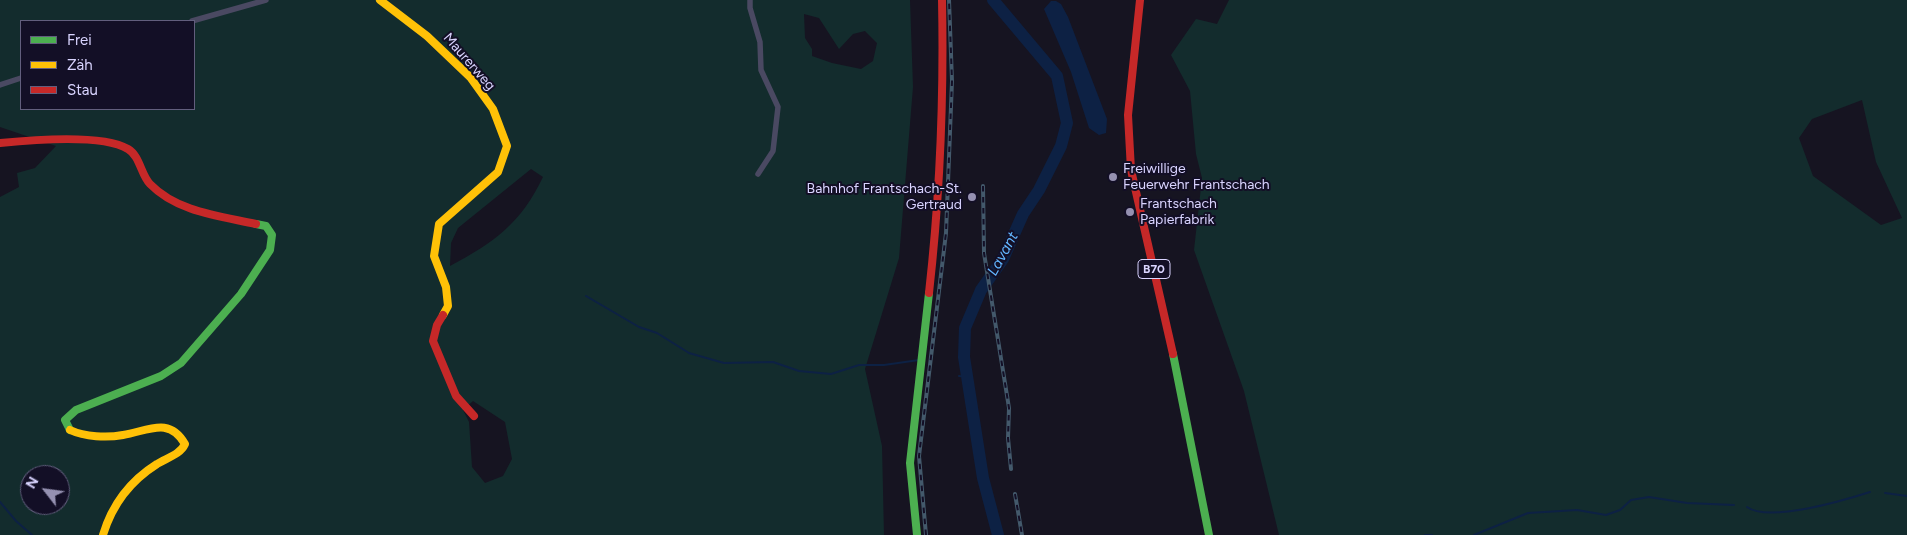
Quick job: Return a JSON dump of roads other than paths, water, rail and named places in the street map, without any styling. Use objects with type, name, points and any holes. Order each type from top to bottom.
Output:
[{"type":"street","points":[[195,20],[266,0]]},
{"type":"street","name":"Maurerweg","points":[[380,0],[429,36],[472,80],[494,110],[507,146],[498,172],[439,224],[434,256],[446,287],[448,306],[436,325],[433,342],[456,396],[474,416]]},
{"type":"street","points":[[750,0],[750,8],[760,42],[762,70],[778,107],[773,151],[758,174]]},
{"type":"street","points":[[917,535],[910,463],[937,224],[944,85],[942,0]]},
{"type":"street","name":"B70","points":[[1140,0],[1129,107],[1131,170],[1139,212],[1183,394],[1209,535]]},
{"type":"street","points":[[0,85],[20,78]]},
{"type":"street","points":[[0,143],[113,142],[130,150],[149,184],[165,197],[188,207],[266,226],[272,235],[270,250],[241,294],[181,363],[161,376],[76,410],[66,420],[67,428],[77,434],[122,435],[150,428],[165,427],[179,432],[185,444],[182,450],[155,464],[134,480],[121,494],[110,511],[103,535]]},
{"type":"water","points":[[1051,1],[1061,4],[1068,17],[1107,119],[1106,133],[1099,135],[1089,128],[1071,72],[1044,9]]},
{"type":"waterway","name":"Lavant","points":[[993,0],[1057,76],[1067,123],[1061,146],[1039,190],[1023,214],[1003,259],[981,290],[965,328],[964,357],[983,478],[998,535]]},
{"type":"waterway","points":[[586,296],[639,327],[657,333],[689,353],[724,363],[773,362],[799,371],[831,374],[859,365],[884,365],[919,360]]},
{"type":"waterway","points":[[959,376],[967,377]]},
{"type":"waterway","points":[[1747,507],[1772,513],[1789,511],[1826,504],[1870,492]]},
{"type":"waterway","points":[[1885,493],[1907,496]]},
{"type":"waterway","points":[[1474,535],[1528,513],[1577,510],[1606,515],[1620,510],[1631,500],[1649,497],[1687,503],[1734,505]]},
{"type":"waterway","points":[[0,502],[16,521],[32,535]]},
{"type":"waterway","points":[[1425,535],[1432,535]]},
{"type":"railway","points":[[926,535],[919,456],[946,233],[952,81],[949,0]]},
{"type":"railway","points":[[983,186],[984,253],[1009,408],[1008,438],[1011,469]]},
{"type":"railway","points":[[1015,494],[1022,535]]},
{"type":"place","name":"Freiwillige Feuerwehr Frantschach","points":[[1113,177]]},
{"type":"place","name":"Bahnhof Frantschach-St. Gertraud","points":[[972,197]]},
{"type":"place","name":"Frantschach Papierfabrik","points":[[1130,212]]}]
